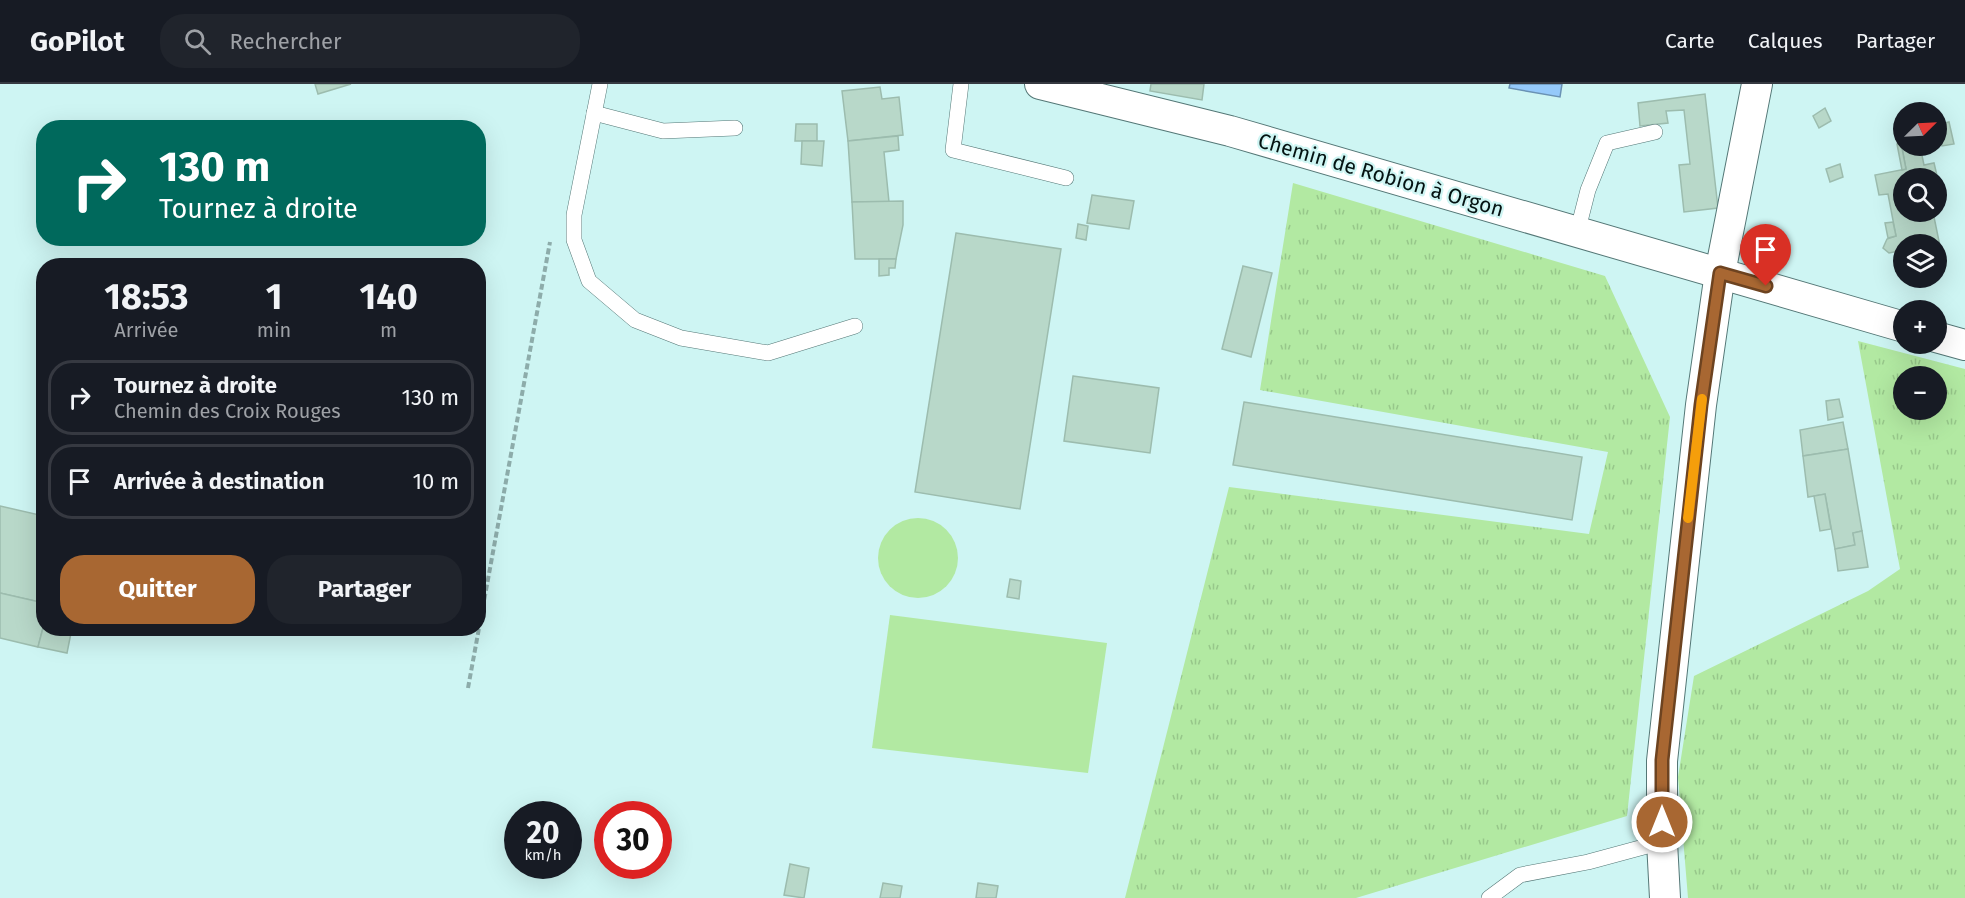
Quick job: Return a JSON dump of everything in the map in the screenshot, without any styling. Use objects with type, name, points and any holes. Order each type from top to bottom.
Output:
[{"type":"street","points":[[1665,898],[1662,760],[1701,405],[1720,273],[1757,84]]},
{"type":"street","name":"Chemin de Robion à Orgon","points":[[1051,85],[1230,130],[1893,324]]},
{"type":"street","points":[[1947,340],[1965,345]]},
{"type":"lane","points":[[600,84],[574,215],[574,240],[589,280],[635,320],[681,338],[768,353],[855,326]]},
{"type":"lane","points":[[962,84],[953,150],[1065,178]]},
{"type":"lane","points":[[594,113],[663,131],[735,128]]},
{"type":"lane","points":[[1577,233],[1588,190],[1607,143],[1655,132]]},
{"type":"lane","points":[[1489,898],[1520,875],[1588,862],[1662,842]]},
{"type":"path","points":[[486,590],[552,233]]},
{"type":"path","points":[[468,688],[478,636]]},
{"type":"green space","points":[[1293,183],[1605,276],[1670,417],[1627,816],[1356,898],[1125,898],[1229,487],[1589,534],[1608,452],[1260,390]]},
{"type":"green space","points":[[1858,341],[1893,350],[1893,354],[1908,354],[1965,369],[1965,898],[1688,898],[1678,777],[1694,676],[1868,591],[1900,569]]},
{"type":"green space","points":[[918,518],[933,521],[946,530],[955,543],[958,558],[955,573],[946,586],[933,595],[918,598],[903,595],[890,586],[881,573],[878,558],[881,543],[890,530],[903,521]]},
{"type":"green space","points":[[890,615],[1107,643],[1088,773],[872,748]]},
{"type":"water","points":[[1510,84],[1562,84],[1560,97],[1509,88]]},
{"type":"building","points":[[315,84],[351,84],[318,94]]},
{"type":"building","points":[[1151,84],[1204,84],[1202,100],[1150,91]]},
{"type":"building","points":[[880,87],[882,99],[899,97],[903,135],[848,141],[842,91]]},
{"type":"building","points":[[1705,94],[1718,208],[1684,212],[1679,165],[1690,164],[1684,110],[1666,111],[1668,123],[1640,126],[1638,103]]},
{"type":"building","points":[[1825,108],[1831,121],[1819,128],[1813,116]]},
{"type":"building","points":[[1947,122],[1949,122],[1954,144],[1947,145]]},
{"type":"building","points":[[796,124],[817,124],[817,141],[795,141]]},
{"type":"building","points":[[898,136],[899,150],[884,152],[889,202],[852,202],[848,141]]},
{"type":"building","points":[[802,141],[824,141],[822,166],[801,164]]},
{"type":"building","points":[[1899,156],[1904,156],[1906,168],[1902,168]]},
{"type":"building","points":[[1904,156],[1922,156],[1924,165],[1934,163],[1935,168],[1906,168]]},
{"type":"building","points":[[1840,164],[1843,177],[1830,182],[1826,169]]},
{"type":"building","points":[[1893,172],[1893,220],[1888,194],[1879,195],[1875,175]]},
{"type":"building","points":[[1092,195],[1134,201],[1129,229],[1087,223]]},
{"type":"building","points":[[903,201],[903,225],[896,259],[855,259],[852,202]]},
{"type":"building","points":[[1893,222],[1935,222],[1938,234],[1896,234]]},
{"type":"building","points":[[1893,222],[1896,234],[1893,234],[1893,237],[1888,238],[1885,223]]},
{"type":"building","points":[[1078,224],[1088,226],[1086,240],[1076,238]]},
{"type":"building","points":[[956,233],[1061,249],[1020,509],[915,492]]},
{"type":"building","points":[[1893,237],[1893,252],[1889,253],[1883,248],[1887,239]]},
{"type":"building","points":[[879,259],[896,259],[895,268],[889,268],[889,275],[879,276]]},
{"type":"building","points":[[1243,266],[1272,273],[1251,357],[1222,349]]},
{"type":"building","points":[[1073,376],[1159,388],[1150,453],[1064,441]]},
{"type":"building","points":[[1839,399],[1843,417],[1828,420],[1826,401]]},
{"type":"building","points":[[1244,402],[1582,457],[1572,520],[1233,465]]},
{"type":"building","points":[[1843,422],[1848,449],[1803,456],[1800,430]]},
{"type":"building","points":[[1848,449],[1862,531],[1853,533],[1855,545],[1835,549],[1825,494],[1808,497],[1803,456]]},
{"type":"building","points":[[1825,494],[1831,529],[1820,531],[1814,496]]},
{"type":"building","points":[[0,506],[36,514],[36,601],[0,593]]},
{"type":"building","points":[[1862,531],[1868,567],[1838,571],[1835,549],[1855,545],[1853,533]]},
{"type":"building","points":[[1010,579],[1021,581],[1019,599],[1007,597]]},
{"type":"building","points":[[0,593],[36,601],[36,636],[41,636],[38,647],[0,638]]},
{"type":"building","points":[[41,636],[70,636],[67,653],[38,647]]},
{"type":"building","points":[[790,864],[809,868],[804,898],[784,895]]},
{"type":"building","points":[[883,883],[902,886],[900,898],[880,898]]},
{"type":"building","points":[[978,883],[998,886],[996,898],[976,898]]},
{"type":"slow traffic","points":[[1688,518],[1702,399]]},
{"type":"route","points":[[1662,822],[1662,760],[1701,405],[1720,273],[1766,286]]}]
